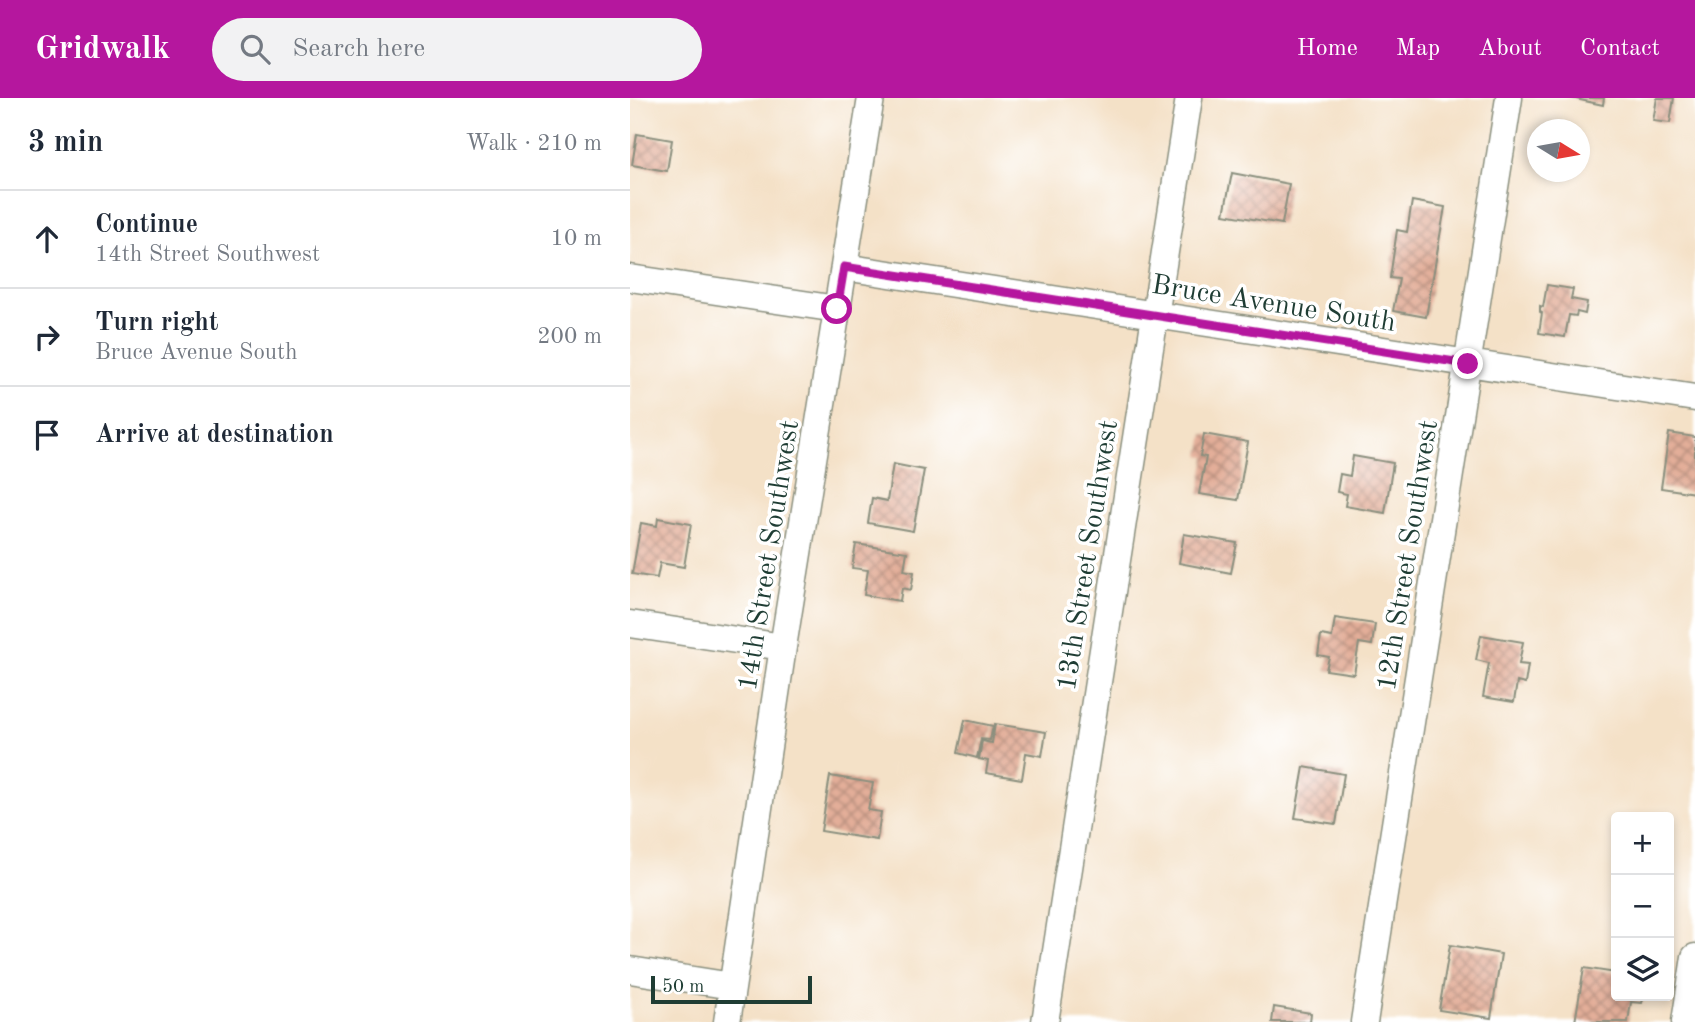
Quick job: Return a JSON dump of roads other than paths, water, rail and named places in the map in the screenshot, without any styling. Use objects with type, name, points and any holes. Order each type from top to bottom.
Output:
[{"type":"street","name":"14th Street Southwest","points":[[727,1022],[783,647],[871,98]]},
{"type":"street","name":"13th Street Southwest","points":[[1045,1022],[1189,98]]},
{"type":"street","name":"12th Street Southwest","points":[[1364,1022],[1509,98]]},
{"type":"street","name":"Bruce Avenue South","points":[[844,267],[1695,398]]},
{"type":"street","points":[[630,278],[837,309]]},
{"type":"street","points":[[630,624],[783,647]]},
{"type":"street","points":[[1685,1022],[1695,957]]},
{"type":"street","points":[[630,970],[732,986]]}]
